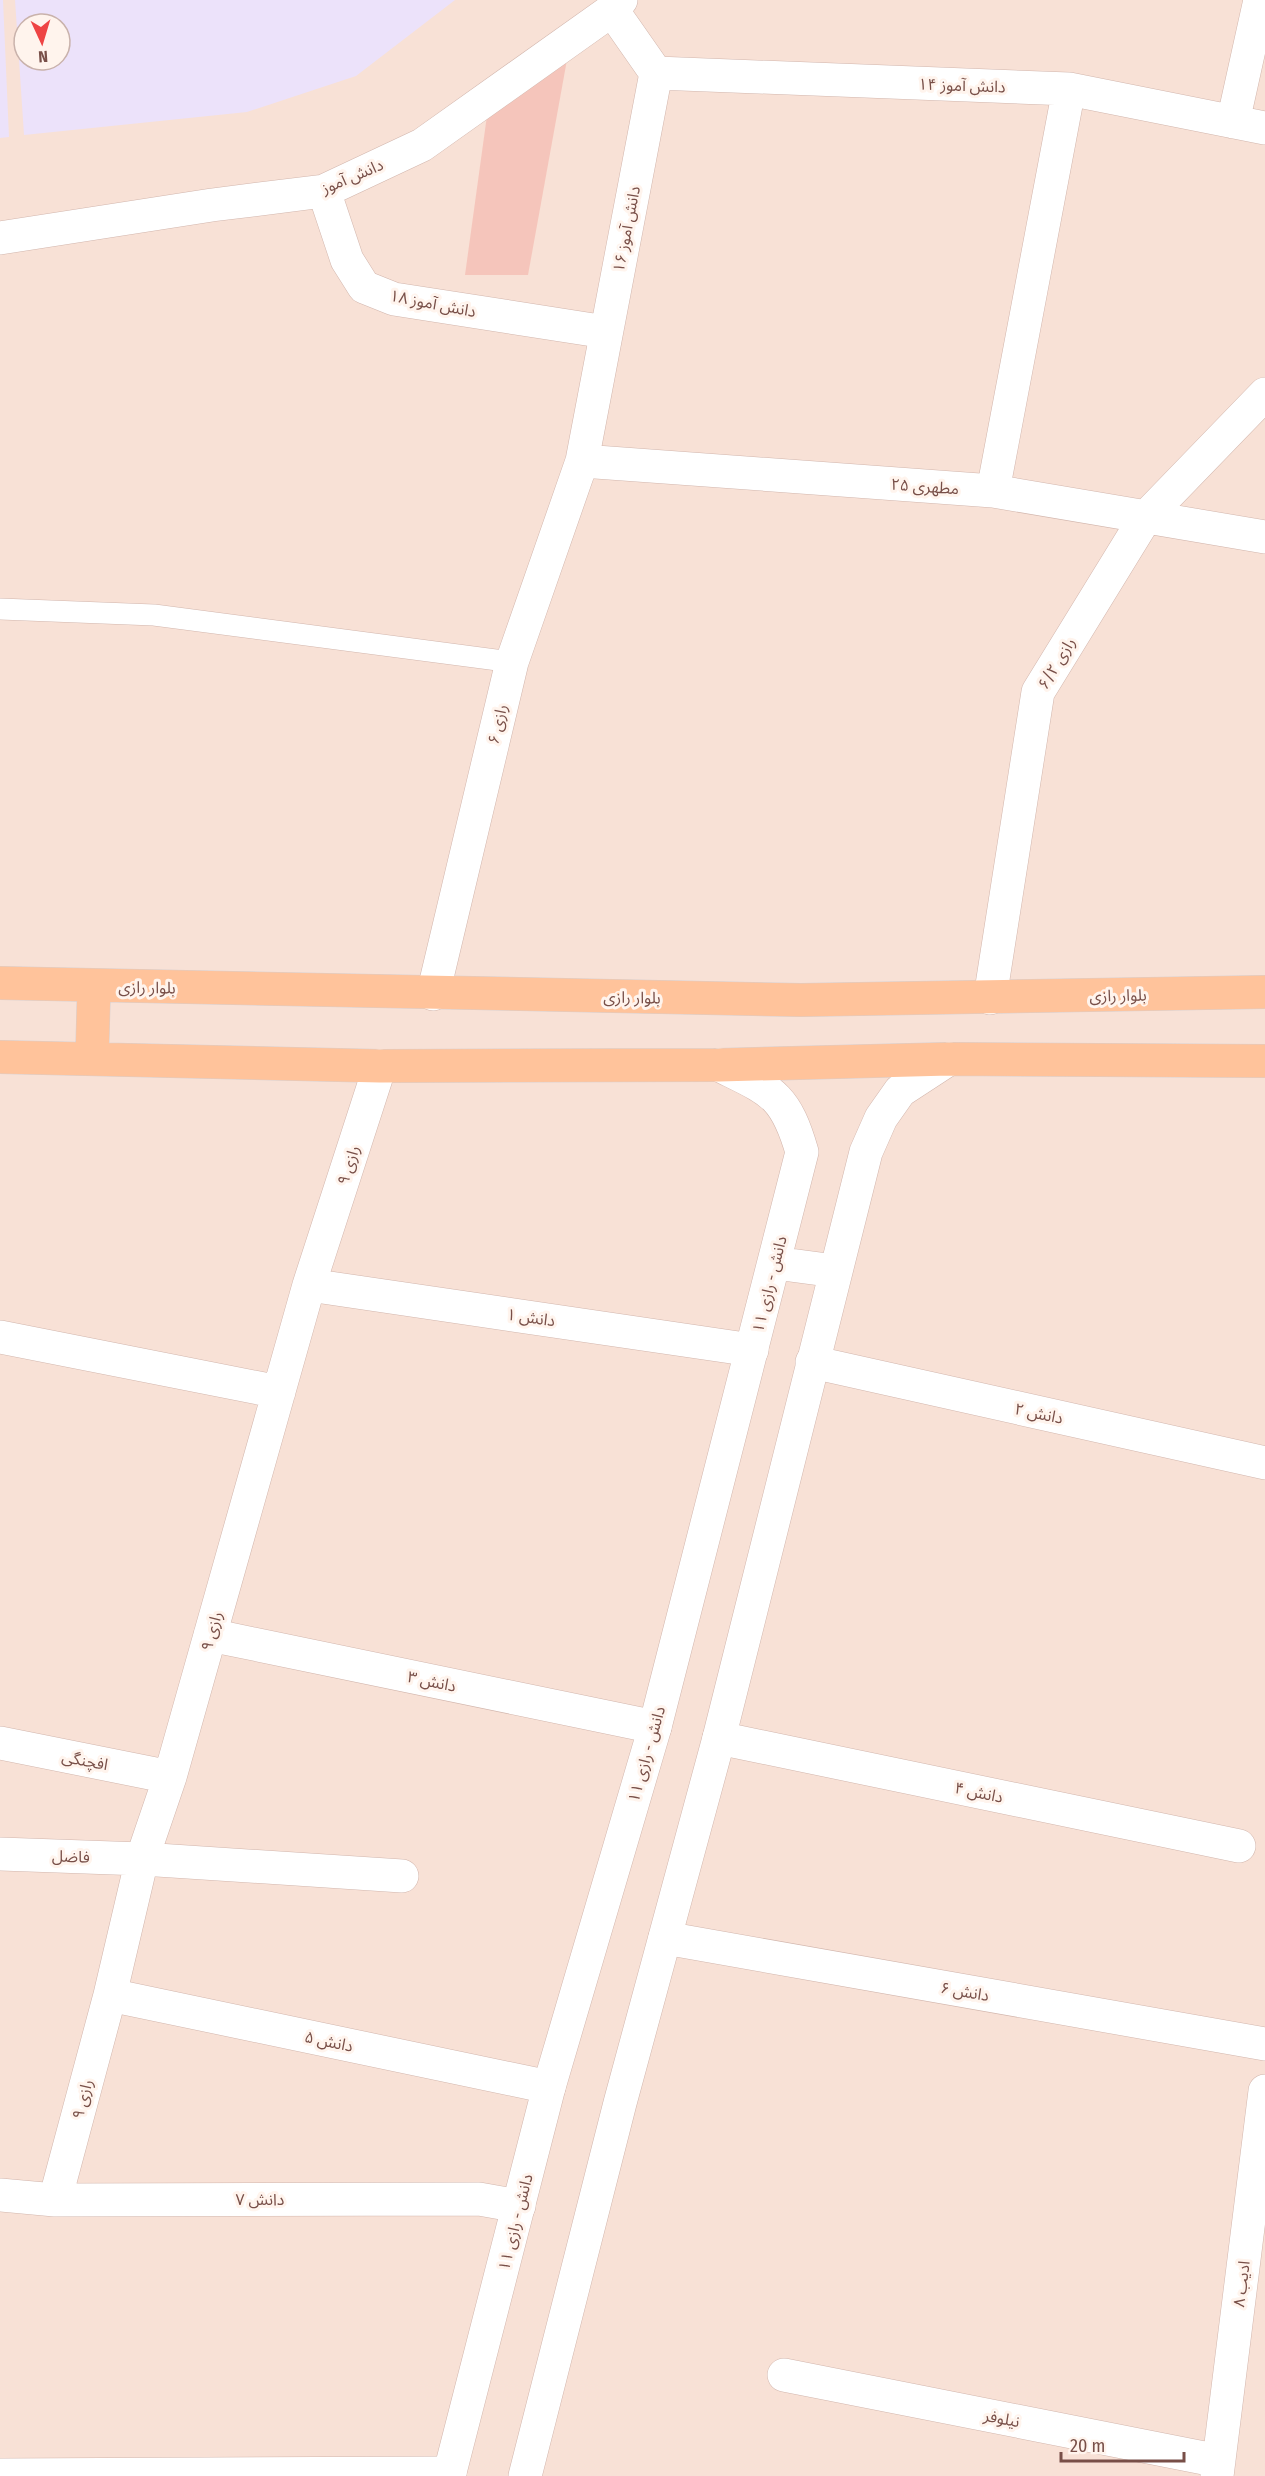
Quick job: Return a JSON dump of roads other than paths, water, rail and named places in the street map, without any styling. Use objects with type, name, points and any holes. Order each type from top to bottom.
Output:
[{"type":"main road","name":"بلوار رازی","points":[[0,983],[433,994],[801,1000],[1265,992]]},
{"type":"main road","points":[[92,1059],[94,986]]},
{"type":"main road","points":[[0,1057],[380,1066],[719,1065],[949,1059],[1265,1061]]},
{"type":"street","points":[[1233,122],[1260,0]]},
{"type":"street","points":[[616,5],[656,73]]},
{"type":"street","name":"دانش آموز","points":[[0,238],[212,205],[324,191],[422,145],[616,5]]},
{"type":"street","name":"دانش آموز ۱۴","points":[[656,73],[1069,90],[1265,128]]},
{"type":"street","name":"دانش آموز ۱۶","points":[[582,460],[656,73]]},
{"type":"street","points":[[993,490],[1069,90]]},
{"type":"street","name":"دانش آموز ۱۸","points":[[324,191],[347,260],[364,287],[394,299],[606,332]]},
{"type":"street","name":"رازی ۶/۲","points":[[990,998],[1038,692],[1145,518],[1265,394]]},
{"type":"street","name":"مطهری ۲۵","points":[[582,460],[993,490],[1265,537]]},
{"type":"street","name":"رازی ۶","points":[[433,994],[512,662],[582,460]]},
{"type":"street","points":[[527,2475],[665,1938],[719,1738],[866,1152],[881,1118],[900,1091],[949,1059]]},
{"type":"street","name":"دانش - رازی ۱۱","points":[[450,2475],[549,2088],[655,1727],[802,1152],[794,1124],[770,1090],[719,1065]]},
{"type":"street","name":"رازی ۹","points":[[55,2200],[110,1995],[142,1859],[170,1777],[309,1285],[380,1066]]},
{"type":"street","points":[[775,1263],[835,1271]]},
{"type":"street","name":"دانش ۱","points":[[309,1285],[752,1350]]},
{"type":"street","points":[[0,1336],[279,1392]]},
{"type":"street","name":"دانش ۲","points":[[812,1362],[1265,1463]]},
{"type":"street","name":"دانش ۳","points":[[210,1635],[655,1727]]},
{"type":"street","name":"دانش ۴","points":[[719,1738],[1239,1846]]},
{"type":"street","name":"افچنگی","points":[[0,1743],[170,1777]]},
{"type":"street","name":"فاضل","points":[[0,1854],[142,1859],[402,1876]]},
{"type":"street","name":"دانش ۶","points":[[665,1938],[1265,2043]]},
{"type":"street","name":"دانش ۵","points":[[110,1995],[549,2088]]},
{"type":"street","name":"ادیب ۸","points":[[1218,2469],[1265,2091]]},
{"type":"street","name":"دانش ۷","points":[[0,2195],[55,2200],[479,2199],[519,2206]]},
{"type":"street","name":"نیلوفر","points":[[784,2374],[1218,2469]]},
{"type":"street","points":[[0,2475],[450,2475]]},
{"type":"lane","points":[[0,609],[153,615],[512,662]]}]
